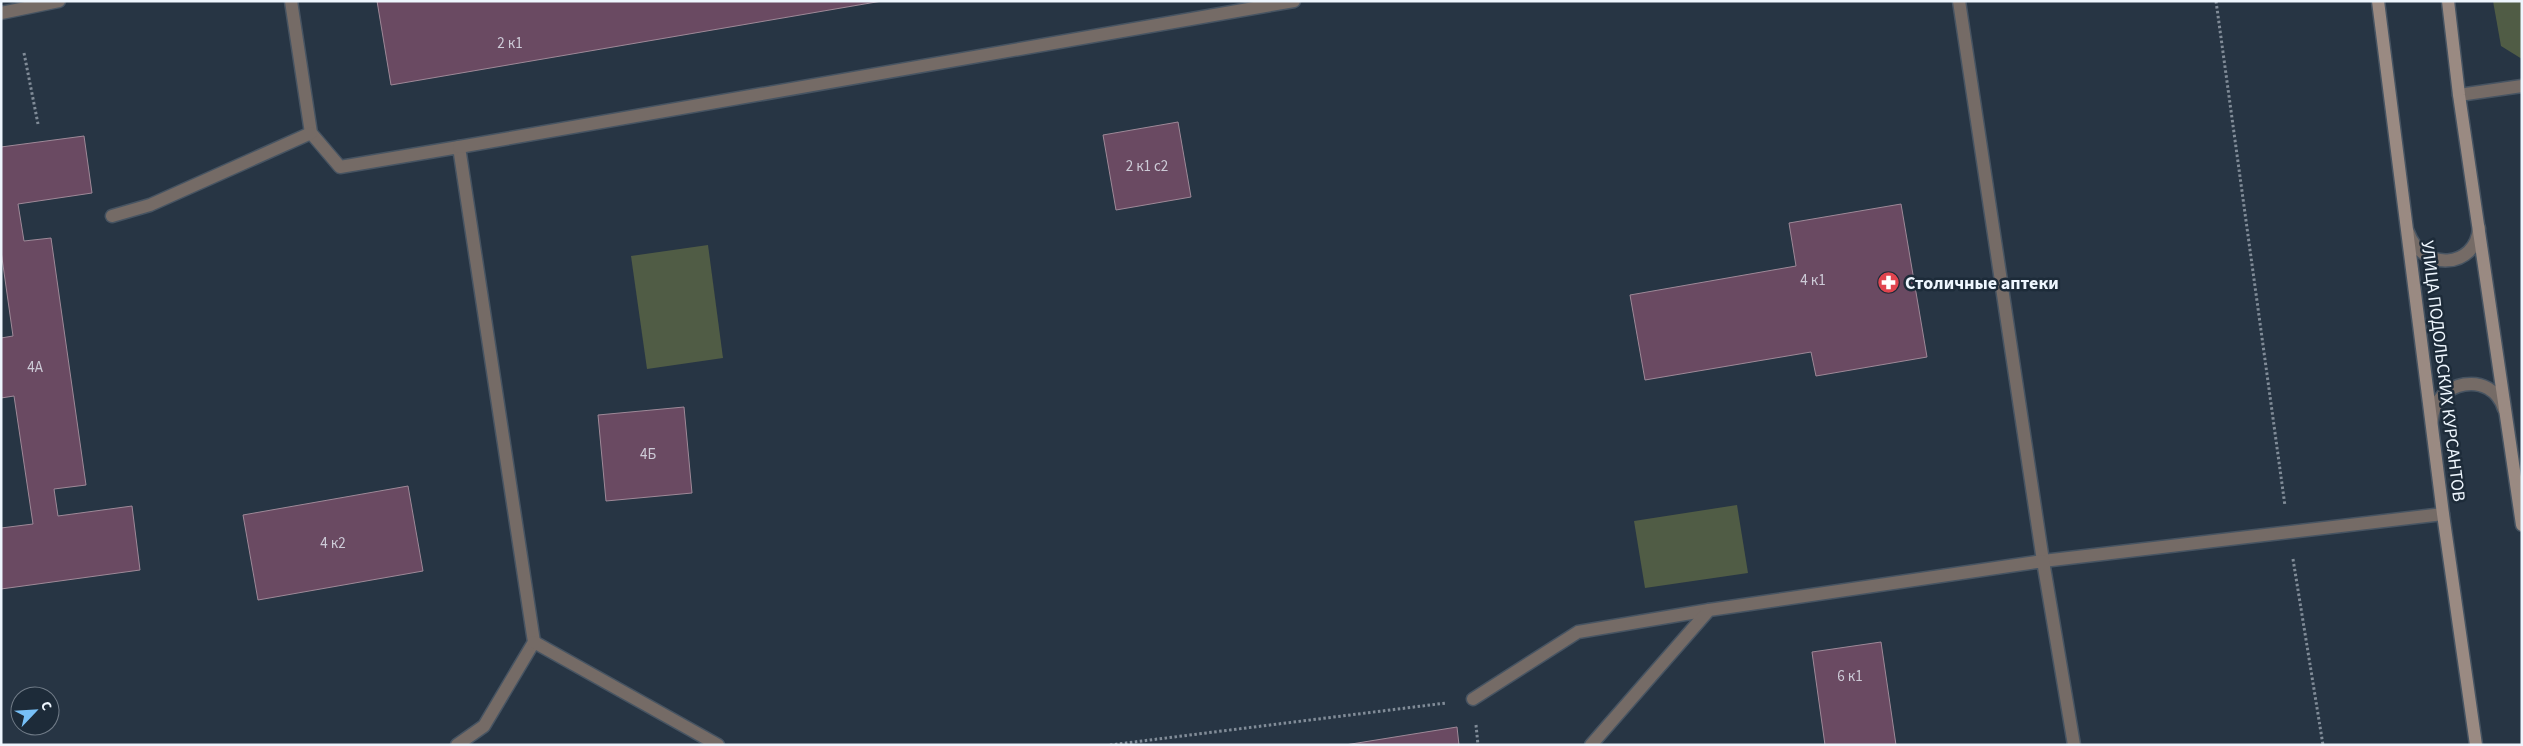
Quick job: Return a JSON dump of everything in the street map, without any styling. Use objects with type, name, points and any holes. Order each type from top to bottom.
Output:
[{"type":"main road","name":"УЛИЦА ПОДОЛЬСКИХ КУРСАНТОВ","points":[[2378,1],[2443,514],[2476,745]]},
{"type":"main road","points":[[2448,1],[2459,95],[2479,220],[2522,525]]},
{"type":"street","points":[[1,13],[59,1]]},
{"type":"street","points":[[291,1],[311,133],[340,167],[1294,1]]},
{"type":"street","points":[[1959,1],[2044,561],[2074,745]]},
{"type":"street","points":[[2459,95],[2522,86]]},
{"type":"street","points":[[112,216],[150,205],[311,133]]},
{"type":"street","points":[[457,745],[484,726],[534,642],[459,147]]},
{"type":"street","points":[[2407,230],[2412,243],[2421,254],[2434,260],[2448,260],[2462,256],[2472,246],[2478,234],[2479,220]]},
{"type":"street","points":[[2432,426],[2432,411],[2439,398],[2450,388],[2464,383],[2478,384],[2492,391],[2502,402],[2506,416]]},
{"type":"street","points":[[1473,699],[1578,632],[1708,610],[2044,561],[2288,534],[2443,514]]},
{"type":"street","points":[[1590,745],[1708,610]]},
{"type":"street","points":[[534,642],[718,745]]},
{"type":"path","points":[[2216,1],[2288,534],[2323,745]]},
{"type":"path","points":[[24,53],[38,124]]},
{"type":"path","points":[[1110,745],[1473,699],[1478,745]]},
{"type":"green space","points":[[2493,1],[2522,1],[2522,59],[2501,46]]},
{"type":"green space","points":[[708,245],[723,358],[647,369],[631,256]]},
{"type":"green space","points":[[1737,505],[1748,573],[1645,588],[1634,521]]},
{"type":"building","points":[[377,1],[882,1],[391,85]]},
{"type":"building","points":[[1178,122],[1191,197],[1116,210],[1103,135]]},
{"type":"building","points":[[84,136],[92,193],[18,204],[24,241],[51,238],[86,485],[54,489],[58,516],[132,506],[140,570],[1,589],[1,528],[33,524],[14,396],[1,398],[1,338],[13,336],[1,251],[1,147]]},
{"type":"building","points":[[1901,204],[1927,357],[1816,376],[1811,352],[1645,380],[1630,295],[1796,266],[1789,223]]},
{"type":"building","points":[[684,407],[692,493],[606,501],[598,415]]},
{"type":"building","points":[[408,486],[423,571],[258,600],[243,515]]},
{"type":"building","points":[[1881,642],[1896,745],[1825,745],[1812,652]]},
{"type":"building","points":[[1457,727],[1459,745],[1345,745]]},
{"type":"place","name":"Столичные аптеки","points":[[1889,283]]}]
